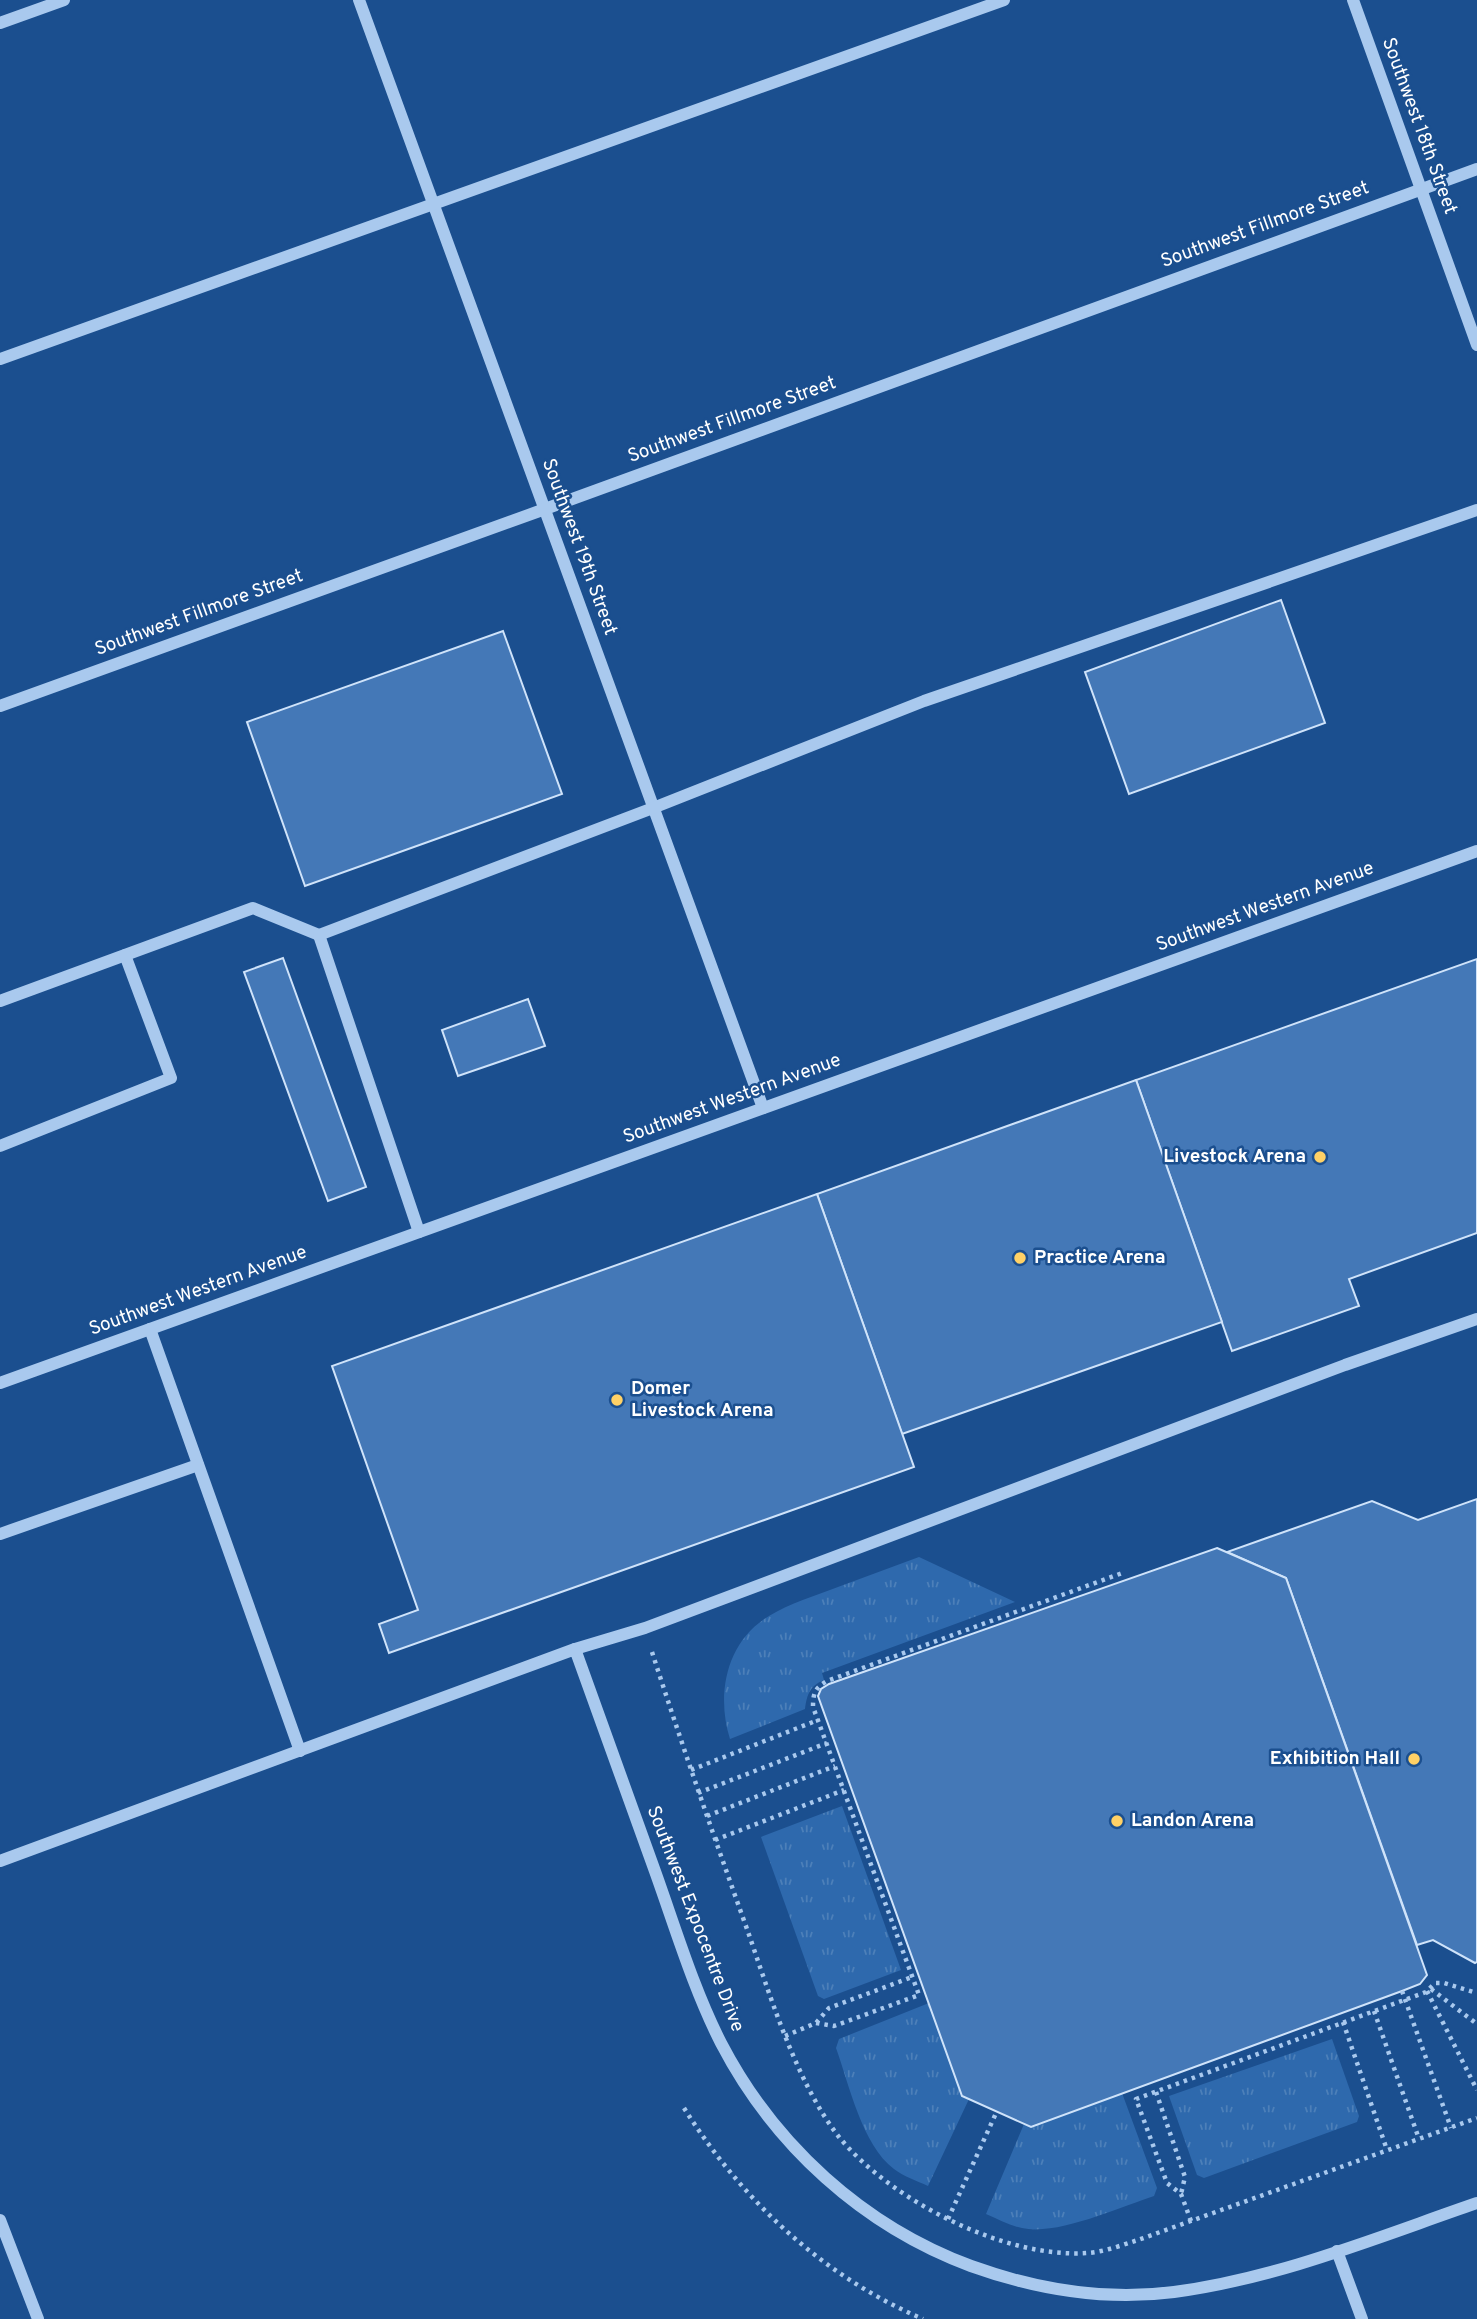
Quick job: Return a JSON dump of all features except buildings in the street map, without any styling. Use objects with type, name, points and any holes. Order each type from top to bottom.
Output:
[{"type":"street","points":[[0,23],[64,0]]},
{"type":"street","name":"Southwest 19th Street","points":[[359,0],[763,1108]]},
{"type":"street","points":[[0,359],[1004,0]]},
{"type":"street","name":"Southwest 18th Street","points":[[1353,0],[1477,345]]},
{"type":"street","name":"Southwest Fillmore Street","points":[[0,706],[1477,169]]},
{"type":"street","points":[[0,1001],[254,908],[318,935],[653,808],[923,701],[1477,510]]},
{"type":"street","name":"Southwest Western Avenue","points":[[0,1382],[1477,851]]},
{"type":"street","points":[[318,935],[419,1232]]},
{"type":"street","points":[[0,1146],[171,1078],[125,955]]},
{"type":"street","points":[[0,1861],[575,1649],[645,1628],[1332,1369],[1477,1318]]},
{"type":"street","points":[[149,1329],[300,1751]]},
{"type":"street","points":[[0,1534],[198,1465]]},
{"type":"street","name":"Southwest Expocentre Drive","points":[[575,1649],[693,1978],[721,2043],[754,2097],[802,2158],[845,2195],[900,2234],[950,2258],[1009,2280],[1066,2291],[1171,2293],[1255,2278],[1477,2203]]},
{"type":"street","points":[[0,2220],[38,2319]]},
{"type":"street","points":[[1337,2251],[1362,2319]]},
{"type":"path","points":[[816,2023],[834,2026],[919,1995],[813,1707],[813,1693],[827,1681],[1125,1572]]},
{"type":"path","points":[[645,1628],[698,1793],[785,2036],[821,2110],[839,2136],[861,2160],[915,2201],[971,2230],[1008,2242],[1057,2252],[1087,2253],[1138,2241],[1477,2118]]},
{"type":"path","points":[[691,1770],[818,1720]]},
{"type":"path","points":[[698,1793],[827,1743]]},
{"type":"path","points":[[707,1816],[835,1766]]},
{"type":"path","points":[[715,1840],[844,1790]]},
{"type":"path","points":[[785,2036],[816,2023],[828,2008],[912,1977]]},
{"type":"path","points":[[1191,2221],[1181,2194],[1167,2182],[1136,2098],[1405,2000],[1429,1990],[1434,1983],[1444,1983],[1477,1993]]},
{"type":"path","points":[[1429,1990],[1477,2024]]},
{"type":"path","points":[[1429,1990],[1477,2090]]},
{"type":"path","points":[[1402,1991],[1451,2128]]},
{"type":"path","points":[[1374,2011],[1419,2139]]},
{"type":"path","points":[[1343,2022],[1387,2150]]},
{"type":"path","points":[[1156,2091],[1185,2177],[1181,2194]]},
{"type":"path","points":[[684,2108],[730,2173],[785,2231],[848,2279],[923,2319]]},
{"type":"path","points":[[948,2219],[997,2111]]},
{"type":"green space","points":[[919,1557],[1015,1602],[822,1673],[824,1680],[810,1691],[805,1709],[730,1739],[724,1705],[728,1670],[734,1654],[754,1627],[794,1603]]},
{"type":"green space","points":[[842,1806],[901,1970],[824,1999],[818,1996],[761,1837]]},
{"type":"green space","points":[[929,2003],[969,2099],[928,2186],[894,2169],[873,2145],[858,2113],[836,2048],[839,2039]]},
{"type":"green space","points":[[1332,2039],[1359,2116],[1357,2122],[1204,2178],[1197,2175],[1169,2096]]},
{"type":"green space","points":[[1122,2093],[1157,2188],[1154,2196],[1053,2228],[1022,2228],[986,2214],[1024,2124],[1031,2127]]},
{"type":"place","name":"Livestock Arena","points":[[1320,1157]]},
{"type":"place","name":"Practice Arena","points":[[1020,1258]]},
{"type":"place","name":"Domer Livestock Arena","points":[[617,1400]]},
{"type":"place","name":"Exhibition Hall","points":[[1414,1759]]},
{"type":"place","name":"Landon Arena","points":[[1117,1821]]}]
